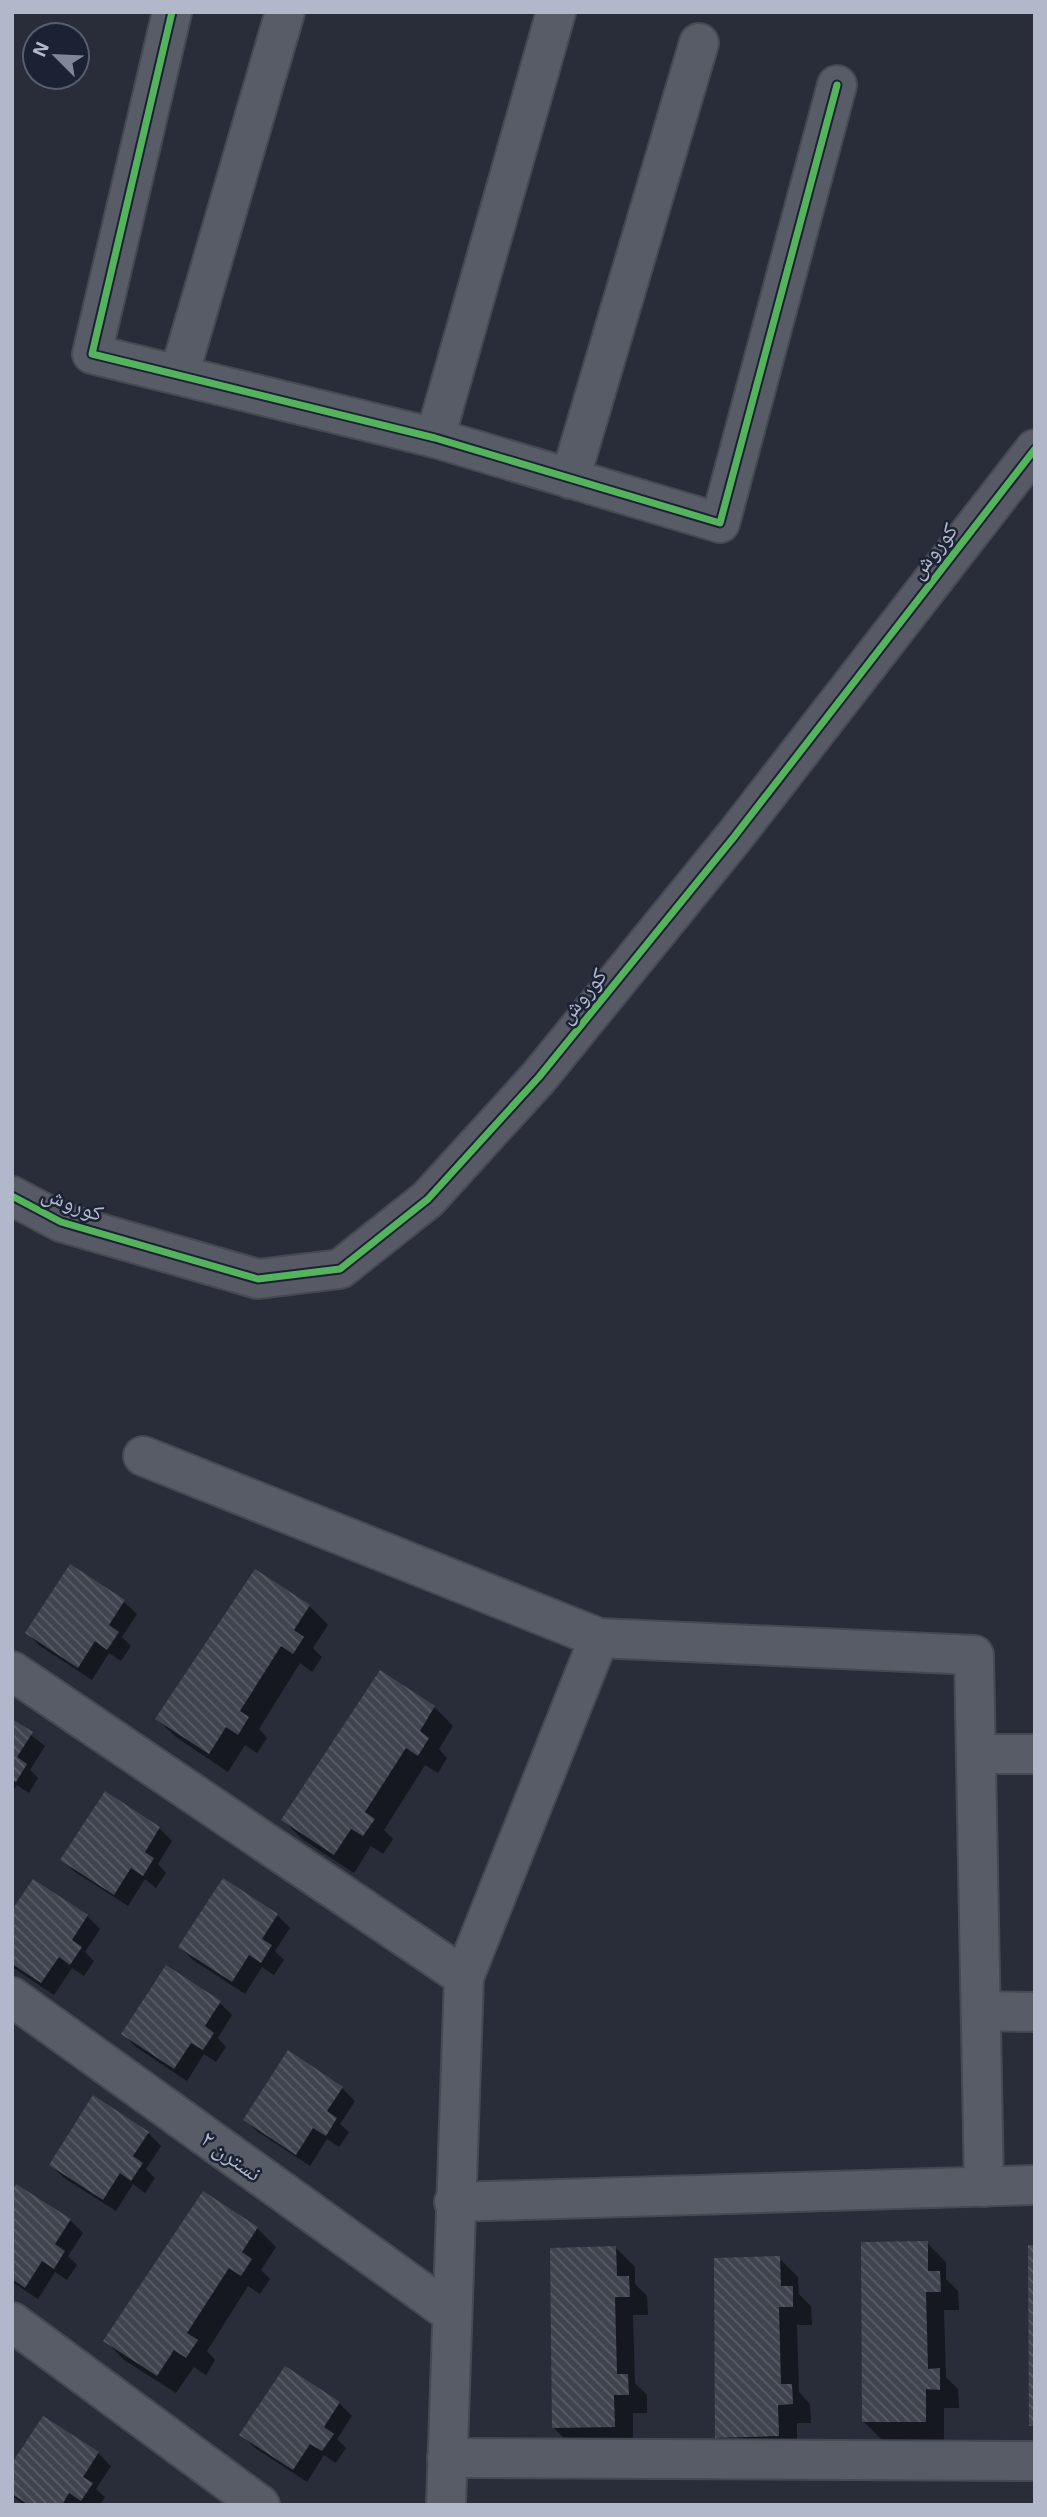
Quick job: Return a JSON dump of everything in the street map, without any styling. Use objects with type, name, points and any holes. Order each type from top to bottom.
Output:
[{"type":"street","points":[[172,12],[92,354],[435,438],[720,523],[837,85]]},
{"type":"street","points":[[184,358],[285,12]]},
{"type":"street","points":[[435,438],[556,12]]},
{"type":"street","points":[[570,478],[699,43]]},
{"type":"street","name":"کوروش","points":[[12,1196],[61,1222],[258,1279],[340,1269],[428,1199],[539,1077],[734,837],[1035,449]]},
{"type":"street","points":[[143,1456],[599,1638],[974,1655],[985,2187]]},
{"type":"street","points":[[446,2505],[454,2202],[464,1977],[599,1638]]},
{"type":"street","points":[[12,1671],[464,1977]]},
{"type":"street","points":[[976,1754],[1035,1754]]},
{"type":"street","name":"نسترن ۲","points":[[12,1997],[451,2313]]},
{"type":"street","points":[[981,2011],[1035,2012]]},
{"type":"street","points":[[454,2202],[1035,2185]]},
{"type":"street","points":[[12,2322],[260,2505]]},
{"type":"street","points":[[447,2458],[1035,2461]]},
{"type":"building","points":[[70,1564],[125,1600],[109,1625],[119,1632],[107,1650],[95,1641],[78,1668],[25,1633]]},
{"type":"building","points":[[255,1569],[310,1605],[294,1630],[304,1637],[293,1654],[281,1646],[240,1711],[249,1717],[238,1735],[226,1727],[209,1754],[155,1719]]},
{"type":"building","points":[[380,1670],[435,1706],[420,1731],[429,1738],[418,1756],[406,1748],[365,1812],[375,1819],[363,1836],[351,1829],[334,1855],[281,1820]]},
{"type":"building","points":[[12,1719],[33,1732],[17,1757],[27,1764],[16,1782],[12,1780]]},
{"type":"building","points":[[105,1791],[160,1827],[145,1852],[154,1858],[143,1876],[131,1868],[114,1895],[60,1860]]},
{"type":"building","points":[[223,1878],[278,1914],[262,1939],[272,1945],[261,1963],[249,1955],[232,1982],[178,1947]]},
{"type":"building","points":[[33,1879],[88,1915],[72,1940],[82,1947],[70,1965],[59,1957],[41,1983],[12,1964],[12,1910]]},
{"type":"building","points":[[166,1965],[221,2001],[205,2026],[214,2033],[203,2050],[191,2043],[174,2069],[121,2034]]},
{"type":"building","points":[[288,2050],[343,2087],[327,2111],[337,2118],[326,2136],[313,2128],[296,2155],[243,2120]]},
{"type":"building","points":[[93,2095],[149,2132],[133,2156],[143,2163],[131,2181],[120,2173],[103,2200],[49,2165]]},
{"type":"building","points":[[16,2184],[71,2219],[55,2244],[65,2251],[54,2269],[42,2261],[25,2288],[12,2279],[12,2190]]},
{"type":"building","points":[[203,2191],[258,2227],[242,2252],[252,2259],[241,2276],[229,2268],[187,2333],[198,2340],[186,2358],[174,2350],[157,2376],[103,2341]]},
{"type":"building","points":[[928,2241],[928,2271],[940,2271],[941,2292],[926,2292],[928,2369],[940,2368],[940,2390],[926,2389],[926,2422],[862,2422],[861,2242]]},
{"type":"building","points":[[1028,2245],[1035,2245],[1035,2426],[1029,2426]]},
{"type":"building","points":[[616,2246],[617,2276],[629,2276],[630,2297],[615,2297],[617,2374],[628,2374],[629,2395],[614,2395],[615,2427],[552,2428],[550,2248]]},
{"type":"building","points":[[780,2256],[781,2286],[793,2286],[793,2307],[779,2307],[781,2384],[792,2384],[793,2404],[778,2405],[779,2436],[715,2438],[714,2258]]},
{"type":"building","points":[[285,2366],[340,2402],[324,2427],[334,2434],[322,2451],[310,2444],[293,2470],[239,2435]]},
{"type":"building","points":[[43,2416],[99,2452],[83,2477],[93,2483],[81,2501],[69,2493],[62,2505],[29,2505],[12,2494],[12,2463]]},
{"type":"cycle path","points":[[172,12],[92,354],[435,438],[720,523],[837,85]]},
{"type":"cycle path","points":[[12,1196],[61,1222],[258,1279],[340,1269],[428,1199],[539,1077],[734,837],[1035,449]]}]
